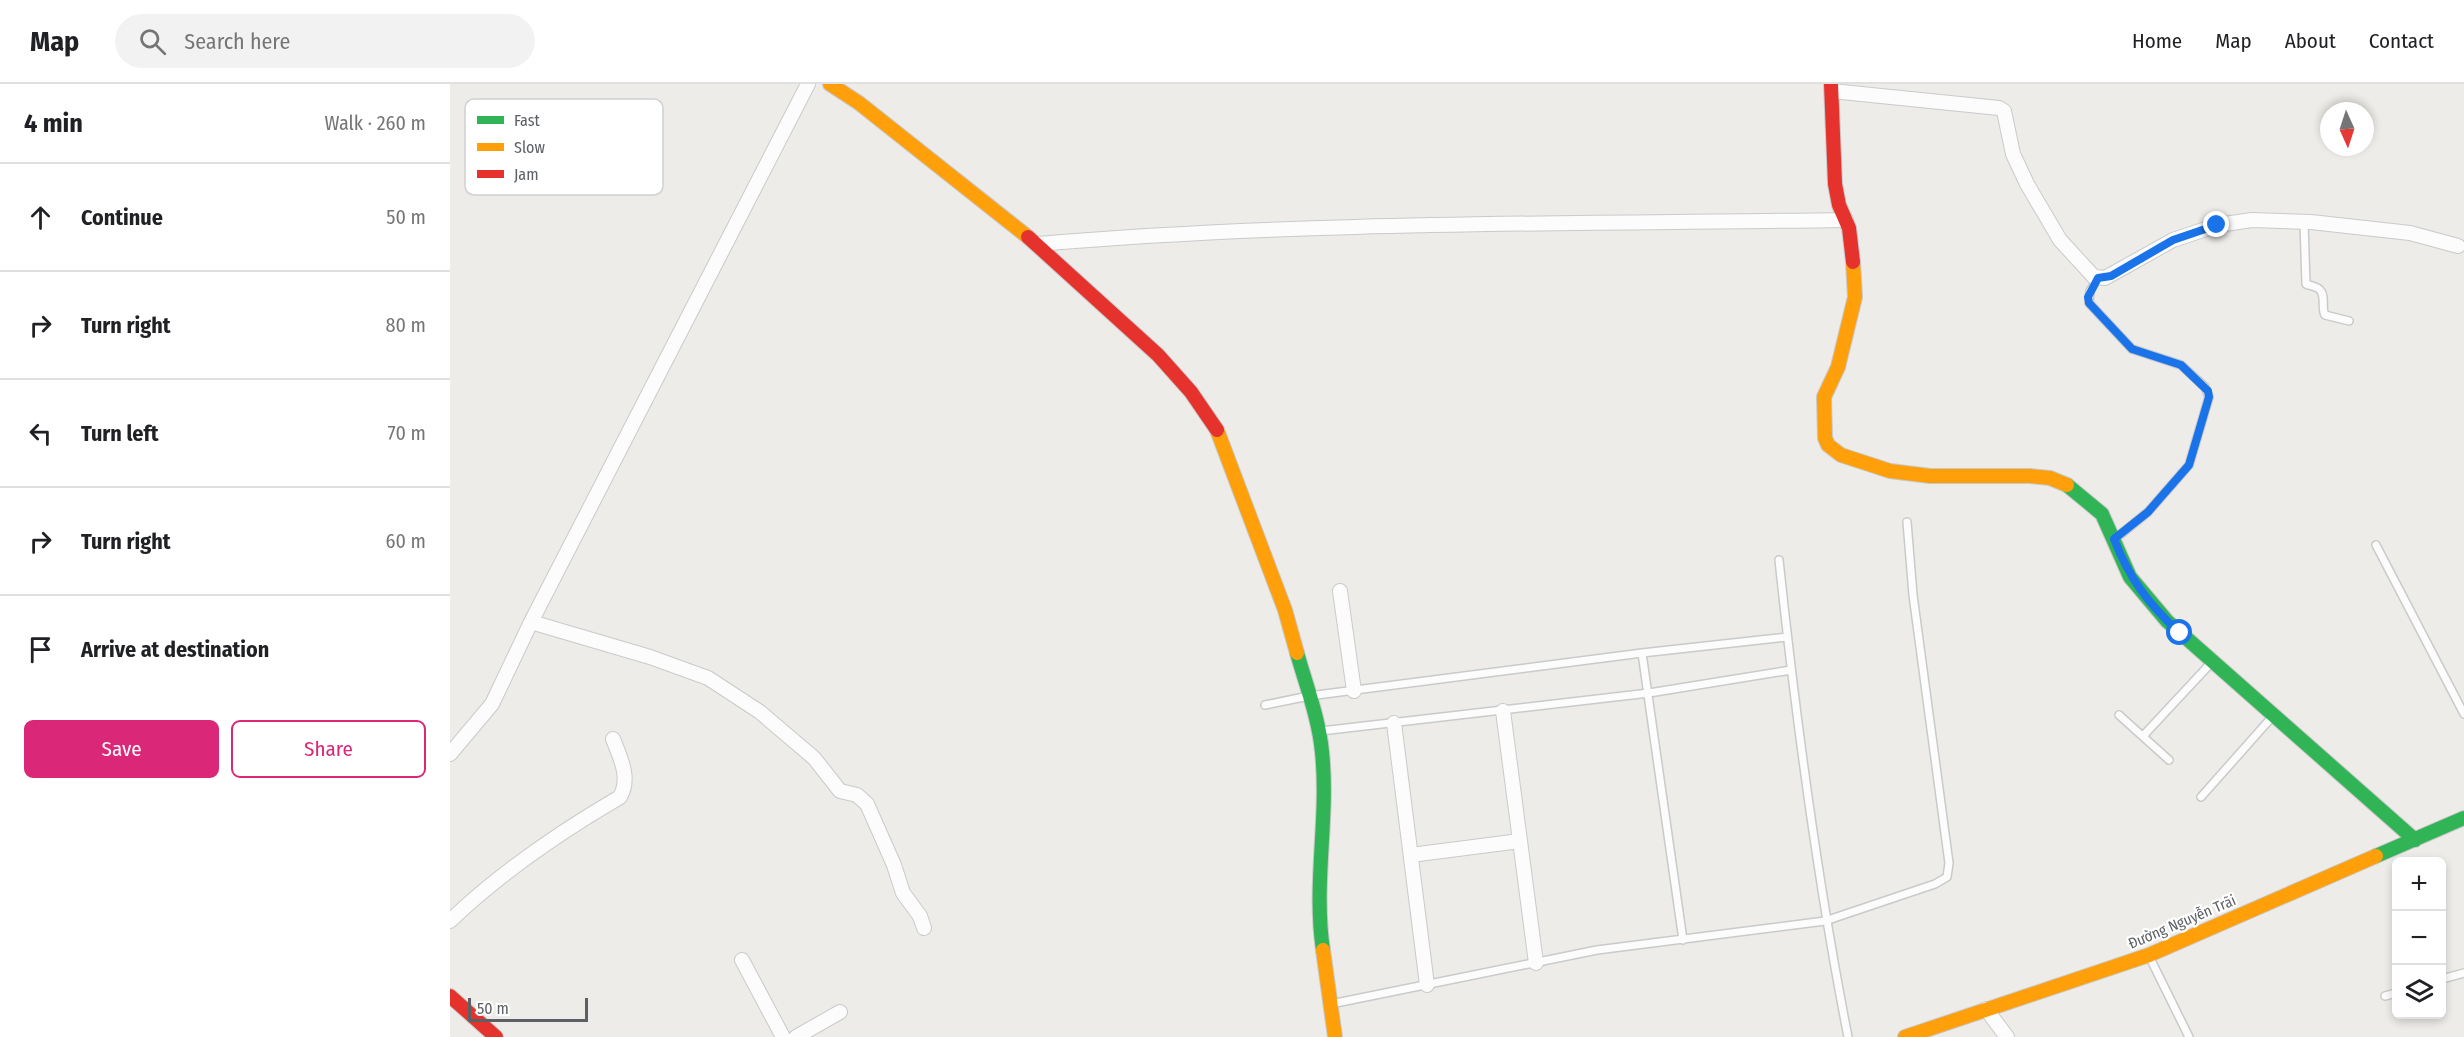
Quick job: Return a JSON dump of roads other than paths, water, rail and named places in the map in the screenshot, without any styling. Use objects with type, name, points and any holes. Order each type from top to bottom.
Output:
[{"type":"main road","points":[[830,84],[859,103],[1038,244],[1158,355],[1191,392],[1217,430],[1285,610],[1310,696],[1322,751],[1324,801],[1318,892],[1321,938],[1335,1037]]},
{"type":"main road","points":[[1832,87],[1833,166],[1839,205],[1846,220],[1855,262],[1855,297],[1838,368],[1824,397],[1825,438],[1828,445],[1841,456],[1890,471],[1917,475],[2011,475],[2050,478],[2070,486],[2089,500],[2102,514],[2130,577],[2167,621],[2415,840]]},
{"type":"main road","name":"Đường Nguyễn Trãi","points":[[1912,1036],[2149,955],[2464,818]]},
{"type":"main road","points":[[450,996],[496,1037]]},
{"type":"street","points":[[450,754],[492,704],[531,622],[808,84]]},
{"type":"street","points":[[1832,87],[2004,111],[2007,116],[2013,154],[2027,183],[2060,240],[2098,278],[2111,276],[2173,240],[2217,225],[2252,220],[2304,222],[2410,234],[2458,246]]},
{"type":"street","points":[[1038,244],[1134,236],[1359,227],[1846,220]]},
{"type":"street","points":[[1340,591],[1354,691]]},
{"type":"street","points":[[531,622],[650,657],[708,678],[760,712],[814,758],[840,791],[857,795],[867,804],[894,865],[903,893],[920,916],[924,927]]},
{"type":"street","points":[[1503,711],[1536,963]]},
{"type":"street","points":[[1394,723],[1426,985]]},
{"type":"street","points":[[450,921],[481,892],[544,846],[620,797],[624,789],[625,777],[613,739]]},
{"type":"street","points":[[1411,855],[1520,842]]},
{"type":"street","points":[[742,960],[783,1037]]},
{"type":"street","points":[[1986,1010],[2007,1037]]},
{"type":"street","points":[[796,1037],[840,1012]]},
{"type":"lane","points":[[2304,222],[2306,284],[2319,288],[2322,293],[2322,310],[2325,315],[2349,321]]},
{"type":"lane","points":[[2098,278],[2090,291],[2089,303],[2121,338],[2132,349],[2181,365],[2205,387],[2209,397],[2189,465],[2148,512],[2114,539]]},
{"type":"lane","points":[[1331,1004],[1597,950],[1825,921],[1935,884],[1947,877],[1949,863],[1913,595],[1907,522]]},
{"type":"lane","points":[[2376,544],[2464,714]]},
{"type":"lane","points":[[1779,560],[1791,670],[1825,921],[1848,1037]]},
{"type":"lane","points":[[1265,705],[1310,696],[1642,652],[1787,637]]},
{"type":"lane","points":[[1642,652],[1683,940]]},
{"type":"lane","points":[[2143,736],[2212,661]]},
{"type":"lane","points":[[1318,732],[1648,693],[1791,670]]},
{"type":"lane","points":[[2119,715],[2169,760]]},
{"type":"lane","points":[[2201,797],[2274,715]]},
{"type":"lane","points":[[2149,955],[2189,1037]]},
{"type":"lane","points":[[2446,978],[2464,973]]},
{"type":"lane","points":[[2385,996],[2392,994]]}]
